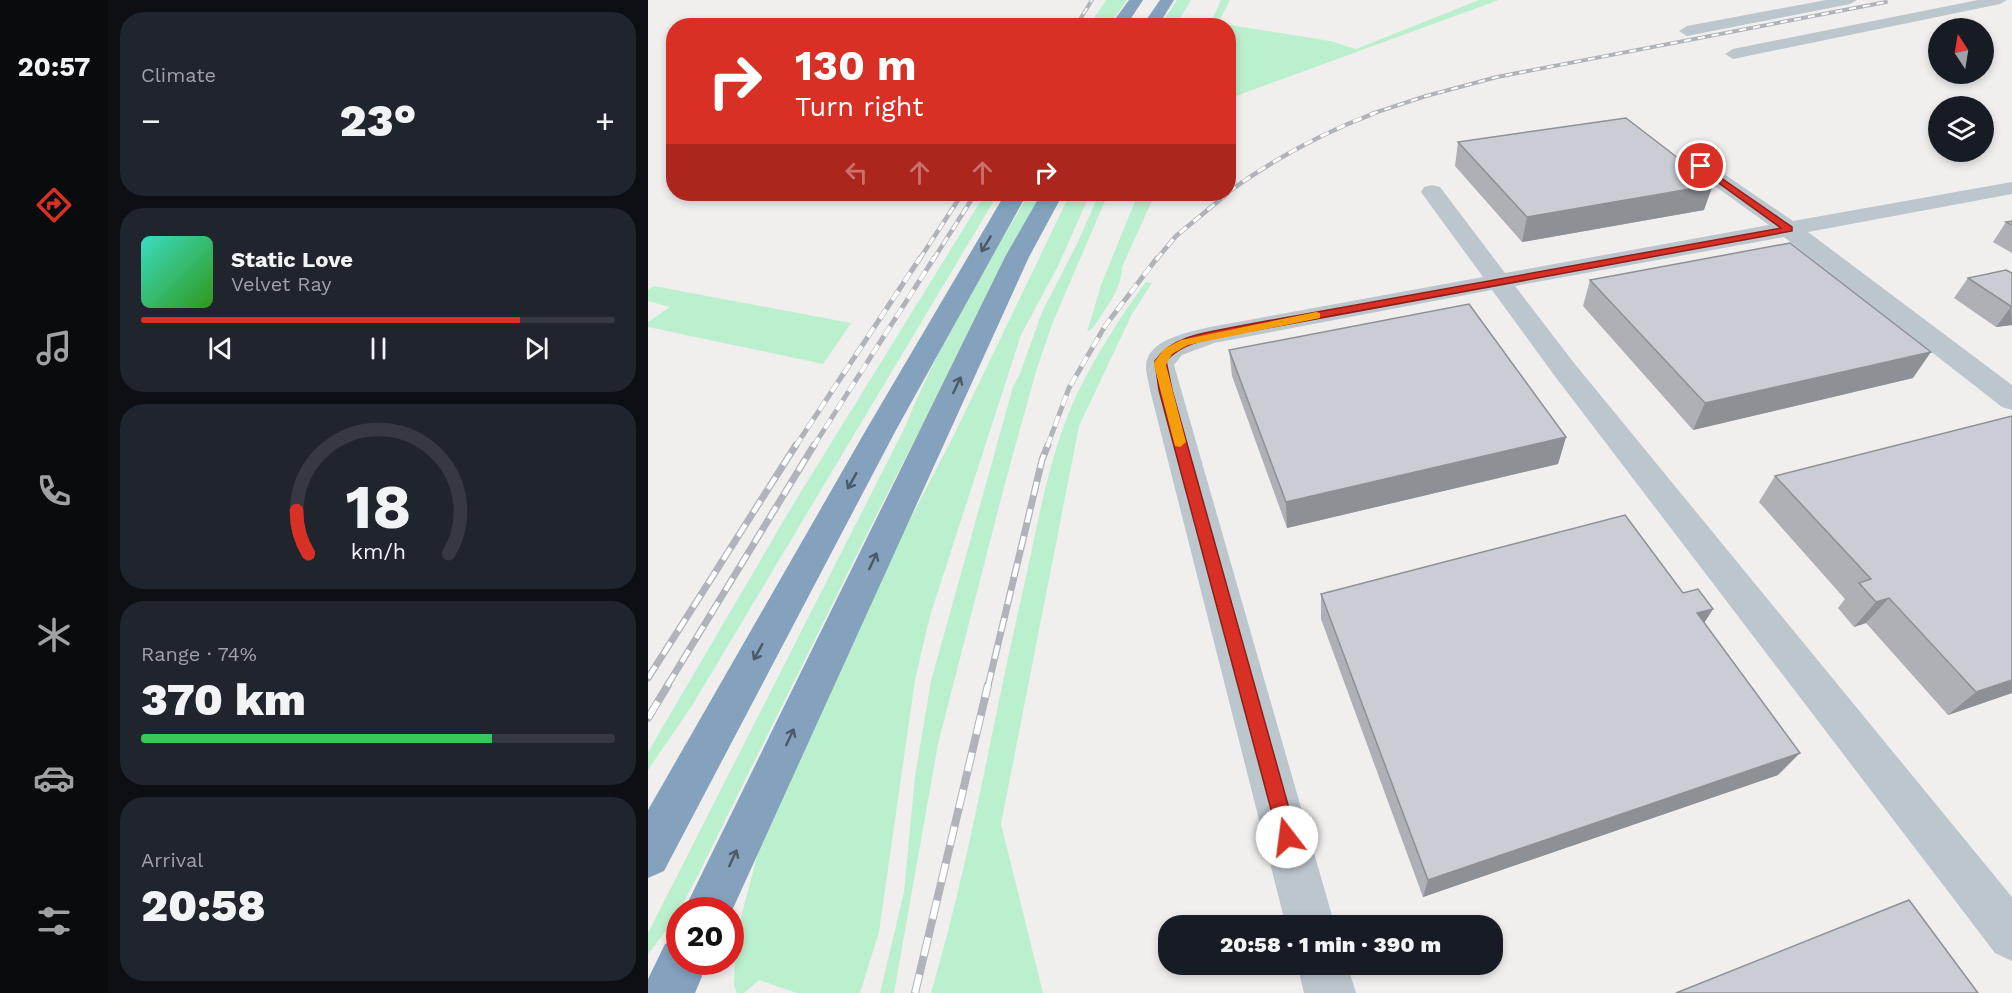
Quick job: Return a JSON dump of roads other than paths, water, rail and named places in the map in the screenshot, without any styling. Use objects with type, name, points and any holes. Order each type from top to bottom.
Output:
[{"type":"highway","points":[[1124,18],[1136,0]]},
{"type":"highway","points":[[1155,18],[1167,0]]},
{"type":"highway","points":[[648,855],[880,430],[1012,201]]},
{"type":"highway","points":[[714,897],[1017,257],[1048,201]]},
{"type":"highway","points":[[648,824],[686,782]]},
{"type":"highway","points":[[669,993],[678,975]]},
{"type":"lane","points":[[1850,0],[1687,31],[1738,59],[2000,0]]},
{"type":"lane","points":[[1701,166],[1789,229],[2012,400]]},
{"type":"lane","points":[[1308,915],[1168,401],[1160,361],[1168,351],[1185,342],[1245,328],[2012,188]]},
{"type":"lane","points":[[1432,192],[1564,369],[2012,936]]},
{"type":"lane","points":[[1325,975],[1330,993]]},
{"type":"railway","points":[[1081,18],[1092,0]]},
{"type":"railway","points":[[1371,114],[1497,77],[1886,2]]},
{"type":"railway","points":[[1236,187],[1299,148],[1375,113]]},
{"type":"railway","points":[[919,260],[957,201]]},
{"type":"railway","points":[[933,260],[971,201]]},
{"type":"railway","points":[[1156,260],[1176,236],[1218,201]]},
{"type":"railway","points":[[795,447],[920,258]]},
{"type":"railway","points":[[813,447],[934,258]]},
{"type":"railway","points":[[1047,447],[1069,388],[1105,326],[1157,258]]},
{"type":"railway","points":[[648,678],[796,445]]},
{"type":"railway","points":[[667,686],[814,445]]},
{"type":"railway","points":[[988,686],[1042,460],[1048,445]]},
{"type":"railway","points":[[648,718],[668,685]]},
{"type":"railway","points":[[915,993],[988,685]]}]
